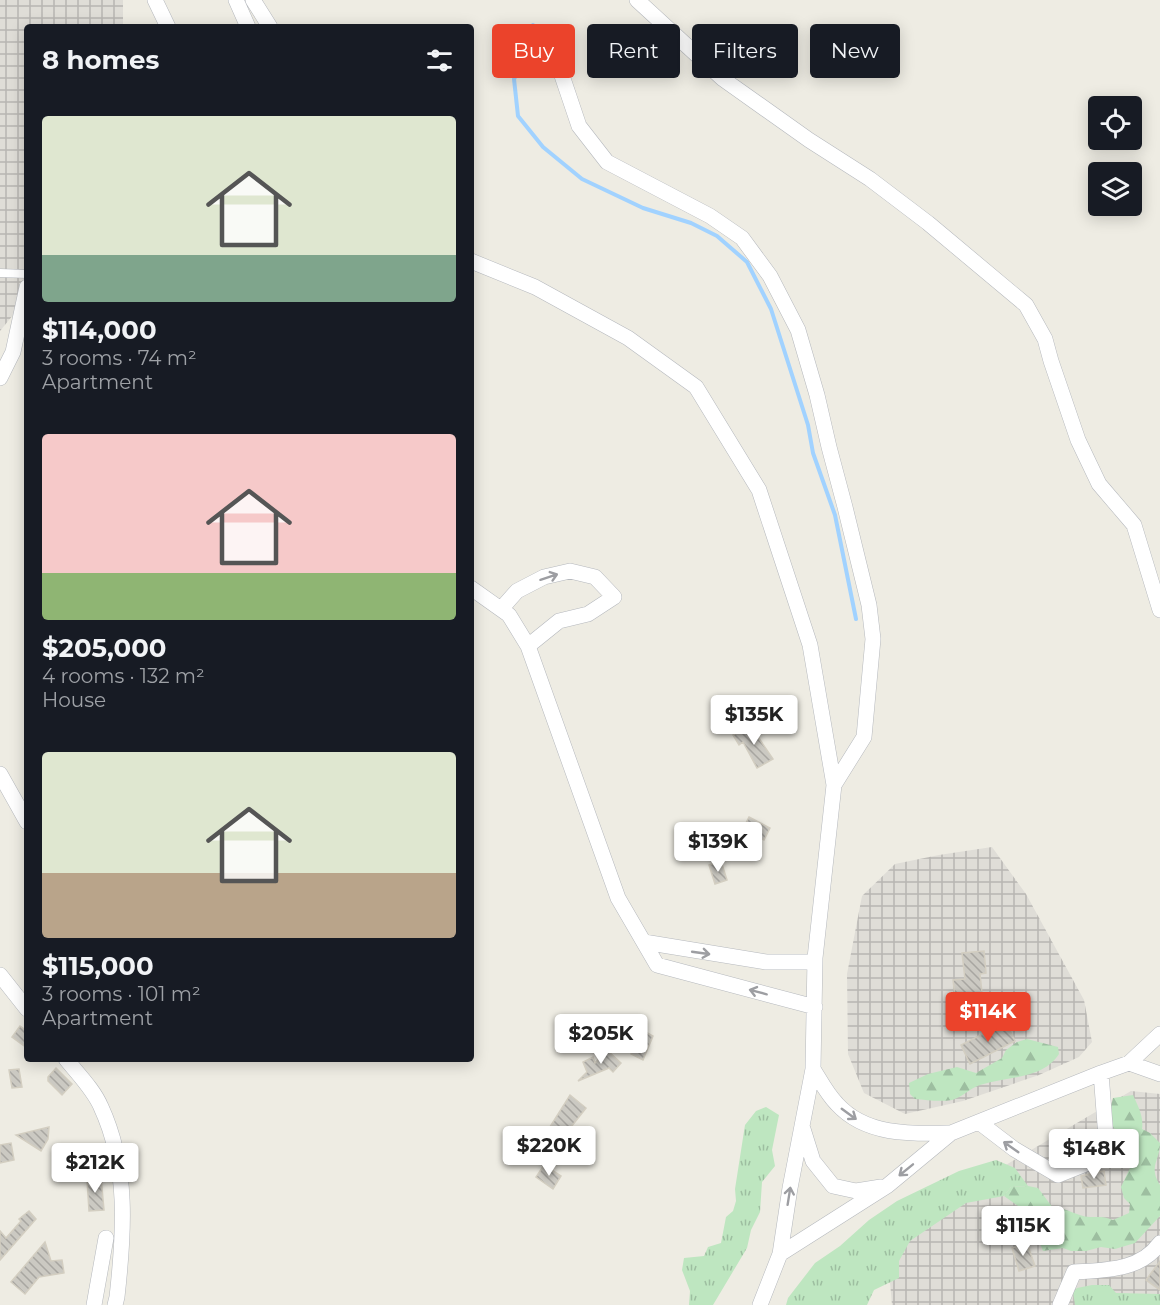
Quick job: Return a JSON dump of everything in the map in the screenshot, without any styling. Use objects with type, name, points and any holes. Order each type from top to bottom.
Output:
[{"type":"street","points":[[155,0],[167,24]]},
{"type":"street","points":[[236,0],[247,24]]},
{"type":"street","points":[[253,0],[268,24]]},
{"type":"street","points":[[637,0],[723,79],[903,204],[1026,305],[1045,339],[1078,440],[1099,484],[1134,525],[1160,610]]},
{"type":"street","points":[[563,78],[579,126],[607,162],[710,216],[742,238],[770,276],[798,330],[817,395],[828,447],[869,605],[873,639],[864,737],[834,784]]},
{"type":"street","points":[[474,262],[535,287],[628,338],[696,387],[759,490],[810,645],[834,784],[815,962],[813,1069],[780,1254],[760,1305]]},
{"type":"street","points":[[0,378],[13,352],[24,301]]},
{"type":"street","points":[[501,609],[517,591],[544,577],[570,571],[595,577],[614,597],[588,614],[560,621],[528,646]]},
{"type":"street","points":[[474,590],[509,615],[528,646],[618,898],[657,964],[815,1007]]},
{"type":"street","points":[[0,774],[24,817]]},
{"type":"street","points":[[644,942],[766,962],[815,962]]},
{"type":"street","points":[[0,975],[24,1004]]},
{"type":"street","points":[[813,1069],[836,1104],[855,1119],[882,1129],[906,1134],[951,1133],[1101,1072],[1129,1063],[1160,1034]]},
{"type":"street","points":[[68,1062],[101,1106],[115,1148],[122,1188],[123,1243],[115,1305]]},
{"type":"street","points":[[1129,1063],[1160,1074]]},
{"type":"street","points":[[980,1123],[1014,1149],[1058,1175],[1093,1161],[1106,1138],[1101,1072]]},
{"type":"street","points":[[803,1126],[813,1161],[832,1186],[856,1191],[887,1186]]},
{"type":"street","points":[[780,1254],[887,1186],[951,1133]]},
{"type":"street","points":[[94,1305],[106,1238]]},
{"type":"street","points":[[1060,1305],[1074,1272],[1124,1269],[1155,1251],[1160,1243]]},
{"type":"lane","points":[[0,273],[24,274]]},
{"type":"shaded area","points":[[0,0],[123,0],[123,24],[24,24],[24,302],[0,331]]},
{"type":"shaded area","points":[[992,847],[1026,894],[1084,1000],[1092,1042],[1079,1057],[1039,1075],[963,1101],[905,1114],[864,1093],[848,1054],[847,974],[862,896],[895,864]]},
{"type":"shaded area","points":[[1131,1091],[1160,1094],[1160,1305],[892,1305],[888,1259],[901,1227]]},
{"type":"green space","points":[[1027,1039],[1058,1047],[1059,1054],[1043,1069],[1034,1073],[980,1085],[952,1100],[915,1099],[910,1094],[909,1083],[928,1074],[957,1067],[976,1073],[1002,1058],[1006,1050],[1017,1042]]},
{"type":"green space","points":[[1133,1095],[1139,1107],[1142,1129],[1160,1143],[1155,1173],[1160,1185],[1160,1216],[1135,1243],[1115,1249],[1101,1247],[1086,1251],[1071,1251],[1063,1248],[1043,1251],[1025,1211],[1004,1196],[1011,1187],[1028,1186],[1038,1188],[1053,1208],[1113,1220],[1129,1213],[1130,1204],[1124,1198],[1121,1187],[1130,1168],[1127,1133],[1110,1127],[1108,1118],[1113,1098]]},
{"type":"green space","points":[[766,1107],[779,1115],[772,1150],[775,1166],[762,1182],[760,1212],[751,1230],[747,1248],[713,1305],[689,1305],[690,1291],[682,1270],[684,1258],[704,1256],[708,1247],[721,1243],[726,1217],[733,1211],[736,1201],[735,1189],[745,1125],[756,1111]]},
{"type":"green space","points":[[996,1160],[1015,1168],[1028,1186],[1011,1187],[1004,1196],[966,1203],[910,1241],[899,1261],[899,1278],[874,1290],[867,1305],[786,1305],[788,1298],[815,1263],[840,1246],[869,1220],[897,1201],[959,1171]]},
{"type":"green space","points":[[1109,1285],[1116,1293],[1160,1294],[1160,1305],[1075,1305],[1073,1292],[1077,1288]]},
{"type":"building","points":[[750,725],[773,759],[757,768],[743,742],[739,745],[733,735]]},
{"type":"building","points":[[749,817],[770,828],[764,840],[760,838],[748,857],[738,851],[749,832],[743,829]]},
{"type":"building","points":[[721,861],[727,880],[715,884],[709,865]]},
{"type":"building","points":[[984,951],[986,973],[980,974],[982,993],[955,996],[953,980],[965,979],[962,953]]},
{"type":"building","points":[[1006,1022],[1015,1041],[970,1064],[961,1045]]},
{"type":"building","points":[[20,1026],[24,1029],[24,1046],[12,1037]]},
{"type":"building","points":[[642,1030],[653,1036],[643,1060],[631,1054]]},
{"type":"building","points":[[607,1050],[621,1063],[613,1072],[609,1068],[578,1081],[587,1072],[583,1062],[593,1057],[595,1063]]},
{"type":"building","points":[[56,1068],[72,1084],[62,1095],[48,1081],[48,1077]]},
{"type":"building","points":[[19,1069],[22,1087],[12,1088],[9,1070]]},
{"type":"building","points":[[570,1095],[586,1108],[571,1127],[570,1149],[548,1148],[548,1130]]},
{"type":"building","points":[[49,1127],[48,1139],[41,1151],[16,1135]]},
{"type":"building","points":[[11,1143],[14,1160],[0,1163],[0,1145]]},
{"type":"building","points":[[544,1165],[561,1176],[553,1189],[536,1177]]},
{"type":"building","points":[[1104,1171],[1106,1185],[1083,1188],[1081,1176]]},
{"type":"building","points":[[101,1177],[104,1210],[89,1211],[87,1179]]},
{"type":"building","points":[[29,1211],[36,1219],[0,1260],[0,1231],[6,1238],[21,1221],[19,1219]]},
{"type":"building","points":[[45,1242],[51,1261],[62,1260],[64,1273],[39,1277],[25,1294],[11,1282]]},
{"type":"building","points":[[1027,1243],[1035,1266],[1019,1271],[1012,1248]]},
{"type":"building","points":[[1160,1261],[1160,1290],[1146,1280]]},
{"type":"waterway","points":[[515,78],[518,116],[543,147],[582,179],[643,208],[691,223],[717,236],[747,262],[771,309],[808,425],[813,453],[835,515],[856,619]]}]
